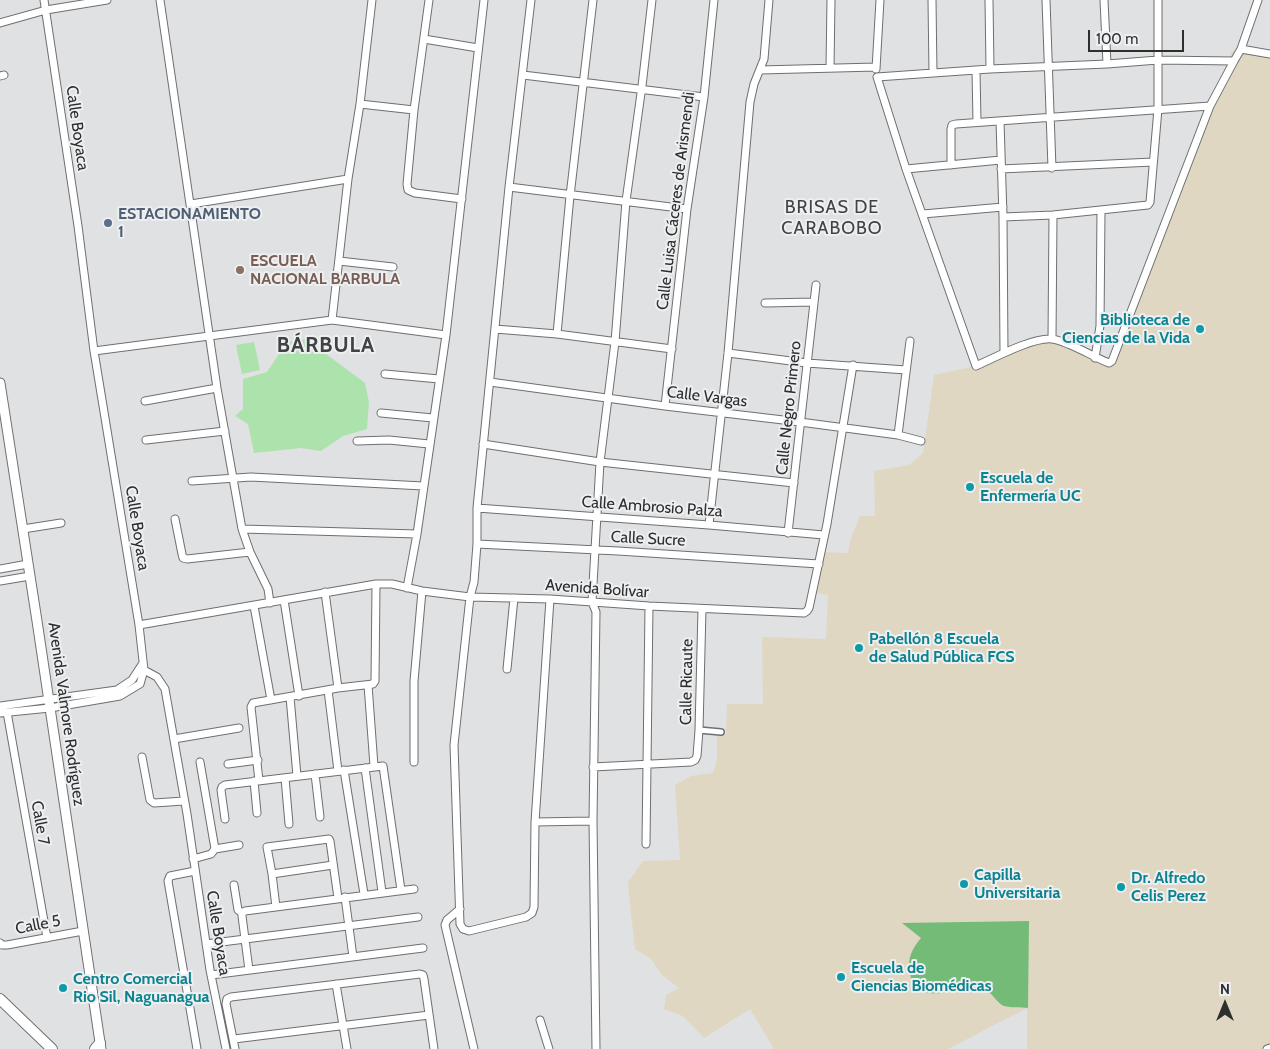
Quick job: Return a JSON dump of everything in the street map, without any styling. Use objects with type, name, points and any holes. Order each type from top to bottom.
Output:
[{"type":"main road","points":[[0,999],[52,1049]]},
{"type":"street","name":"Calle Boyaca","points":[[44,0],[78,226],[94,350],[144,666],[157,677],[165,689],[211,975],[226,1049]]},
{"type":"street","points":[[0,24],[46,10],[107,0]]},
{"type":"street","points":[[160,0],[217,388],[242,529],[250,552],[264,578],[270,603]]},
{"type":"street","points":[[332,320],[348,179],[360,104],[372,0]]},
{"type":"street","points":[[429,0],[406,184],[408,190],[415,192],[462,199]]},
{"type":"street","points":[[407,588],[417,534],[446,335],[484,0]]},
{"type":"street","points":[[531,0],[509,187],[483,444],[477,508],[474,582],[470,597],[454,745],[460,924],[463,929],[469,931],[526,916],[532,913],[534,907],[535,822],[550,599]]},
{"type":"street","points":[[557,334],[570,196],[593,0]]},
{"type":"street","points":[[596,1049],[593,767],[596,612],[592,602],[594,551],[600,462],[615,342],[626,201],[642,90],[652,0]]},
{"type":"street","name":"Calle Luisa Cáceres de Arismendi","points":[[665,406],[688,209],[704,97],[714,0]]},
{"type":"street","points":[[709,525],[728,353],[750,102],[754,84],[764,59],[768,0]]},
{"type":"street","points":[[830,68],[831,0]]},
{"type":"street","points":[[880,0],[877,77],[906,170],[976,366],[1028,344],[1052,339],[1061,341],[1095,358],[1109,363],[1112,361],[1210,106],[1241,49],[1258,0]]},
{"type":"street","points":[[932,0],[933,73]]},
{"type":"street","points":[[989,0],[990,69]]},
{"type":"street","points":[[1046,0],[1052,168]]},
{"type":"street","points":[[1104,0],[1107,64]]},
{"type":"street","points":[[1003,217],[1053,215],[1148,205],[1158,109],[1158,0]]},
{"type":"street","points":[[424,38],[478,48]]},
{"type":"street","points":[[1241,49],[1270,54]]},
{"type":"street","points":[[877,77],[1158,60],[1234,61]]},
{"type":"street","points":[[760,70],[876,67]]},
{"type":"street","points":[[976,71],[978,122]]},
{"type":"street","points":[[523,74],[704,97]]},
{"type":"street","points":[[360,104],[414,110]]},
{"type":"street","points":[[951,165],[952,125],[1210,106]]},
{"type":"street","points":[[1000,121],[1003,207],[1004,353]]},
{"type":"street","points":[[906,170],[1001,160]]},
{"type":"street","points":[[1001,169],[1153,162]]},
{"type":"street","points":[[191,204],[348,179]]},
{"type":"street","points":[[509,187],[688,209]]},
{"type":"street","points":[[923,214],[1003,207]]},
{"type":"street","points":[[1095,358],[1100,326],[1101,211]]},
{"type":"street","points":[[1052,339],[1053,215]]},
{"type":"street","points":[[339,261],[393,267]]},
{"type":"street","name":"Calle Negro Primero","points":[[788,533],[816,285]]},
{"type":"street","points":[[765,303],[814,302]]},
{"type":"street","points":[[94,350],[332,320],[446,335]]},
{"type":"street","points":[[495,329],[557,334],[672,349]]},
{"type":"street","points":[[898,436],[910,341]]},
{"type":"street","points":[[728,353],[906,370]]},
{"type":"street","name":"Avenida Bolívar","points":[[139,625],[376,584],[392,584],[422,591],[470,597],[550,599],[702,609],[804,613],[808,608],[819,564],[853,365]]},
{"type":"street","points":[[385,374],[439,379]]},
{"type":"street","name":"Calle Vargas","points":[[490,382],[800,422],[921,441]]},
{"type":"street","name":"Avenida Valmore Rodríguez","points":[[0,388],[23,529],[99,1047]]},
{"type":"street","points":[[145,401],[217,388]]},
{"type":"street","points":[[380,413],[433,418]]},
{"type":"street","points":[[146,440],[225,431]]},
{"type":"street","points":[[357,440],[389,440],[429,444]]},
{"type":"street","points":[[483,444],[600,462],[794,483]]},
{"type":"street","points":[[192,481],[234,477],[423,486]]},
{"type":"street","name":"Calle Ambrosio Palza","points":[[477,508],[824,535]]},
{"type":"street","points":[[175,519],[183,558],[250,552]]},
{"type":"street","points":[[23,529],[61,523]]},
{"type":"street","points":[[242,529],[417,534]]},
{"type":"street","name":"Calle Sucre","points":[[477,544],[819,564]]},
{"type":"street","points":[[0,569],[28,564]]},
{"type":"street","points":[[0,581],[30,576]]},
{"type":"street","points":[[257,813],[256,781],[258,760],[251,705],[338,688],[373,684],[375,681],[376,584]]},
{"type":"street","points":[[414,762],[414,681],[422,591]]},
{"type":"street","points":[[325,592],[338,688]]},
{"type":"street","points":[[507,669],[514,598]]},
{"type":"street","points":[[284,600],[299,696]]},
{"type":"street","points":[[254,606],[271,700]]},
{"type":"street","points":[[646,844],[649,606]]},
{"type":"street","name":"Calle Ricaute","points":[[646,764],[691,762],[697,756],[700,730],[702,609]]},
{"type":"street","points":[[0,706],[49,704],[120,696],[140,684],[144,666]]},
{"type":"street","points":[[368,685],[374,766]]},
{"type":"street","points":[[328,690],[364,894]]},
{"type":"street","points":[[290,697],[297,776]]},
{"type":"street","points":[[4,713],[49,704]]},
{"type":"street","name":"Calle 7","points":[[4,713],[47,938]]},
{"type":"street","points":[[174,739],[238,728]]},
{"type":"street","points":[[700,730],[721,732]]},
{"type":"street","points":[[142,757],[150,800],[154,803],[184,800]]},
{"type":"street","points":[[228,764],[258,760]]},
{"type":"street","points":[[200,762],[215,849]]},
{"type":"street","points":[[593,767],[646,764]]},
{"type":"street","points":[[225,818],[222,787],[225,785],[383,766],[401,890]]},
{"type":"street","points":[[365,768],[382,892]]},
{"type":"street","points":[[315,774],[320,818]]},
{"type":"street","points":[[285,778],[289,824]]},
{"type":"street","points":[[535,822],[593,821]]},
{"type":"street","points":[[276,907],[267,850],[269,847],[328,839],[333,866],[349,925],[353,957]]},
{"type":"street","points":[[193,859],[211,854],[215,849],[239,845]]},
{"type":"street","points":[[272,874],[333,866]]},
{"type":"street","points":[[195,871],[170,876],[168,881],[197,1049]]},
{"type":"street","points":[[234,886],[238,910],[242,913],[250,970]]},
{"type":"street","points":[[242,913],[364,894],[414,889]]},
{"type":"street","points":[[460,909],[447,920],[446,925],[474,1049]]},
{"type":"street","points":[[206,944],[418,917]]},
{"type":"street","name":"Calle 5","points":[[0,943],[8,945],[83,931]]},
{"type":"street","points":[[211,975],[423,948]]},
{"type":"street","points":[[235,1049],[227,999],[231,997],[420,974],[423,975],[424,980],[434,1049]]},
{"type":"street","points":[[336,984],[347,1049]]},
{"type":"street","points":[[234,1039],[429,1015]]},
{"type":"street","points":[[540,1020],[549,1049]]},
{"type":"shaded area","points":[[1232,51],[1270,55],[1270,1048],[1027,1049],[1027,1008],[948,1049],[774,1049],[750,1009],[704,1038],[683,1016],[664,1009],[666,995],[679,988],[661,974],[651,959],[635,949],[628,882],[643,861],[680,860],[675,785],[691,776],[713,773],[717,760],[717,733],[726,734],[727,704],[763,704],[762,637],[826,639],[828,595],[817,593],[824,552],[848,553],[851,538],[860,516],[875,516],[874,471],[909,465],[923,453],[934,375],[976,366],[1028,344],[1051,342],[1110,365]]},
{"type":"green space","points":[[306,339],[365,383],[369,402],[367,429],[343,436],[321,451],[301,448],[254,453],[248,424],[235,416],[243,409],[243,379],[267,372],[287,342]]},
{"type":"green space","points":[[254,342],[260,370],[242,374],[236,345]]},
{"type":"green space","points":[[1029,921],[1028,1008],[1004,1006],[987,991],[966,989],[931,993],[921,991],[914,985],[909,968],[910,958],[921,938],[902,923]]},
{"type":"place","name":"ESTACIONAMIENTO 1","points":[[108,223]]},
{"type":"place","name":"ESCUELA NACIONAL BARBULA","points":[[240,270]]},
{"type":"place","name":"Biblioteca de Ciencias de la Vida","points":[[1200,329]]},
{"type":"place","name":"Escuela de Enfermería UC","points":[[970,487]]},
{"type":"place","name":"Pabellón 8 Escuela de Salud Pública FCS","points":[[859,648]]},
{"type":"place","name":"Capilla Universitaria","points":[[964,884]]},
{"type":"place","name":"Dr. Alfredo Celis Perez","points":[[1121,887]]},
{"type":"place","name":"Escuela de Ciencias Biomédicas","points":[[841,977]]},
{"type":"place","name":"Centro Comercial Rio Sil, Naguanagua","points":[[63,988]]},
{"type":"district","name":"BRISAS DE CARABOBO","points":[[832,218]]},
{"type":"district","name":"BÁRBULA","points":[[326,346]]}]
